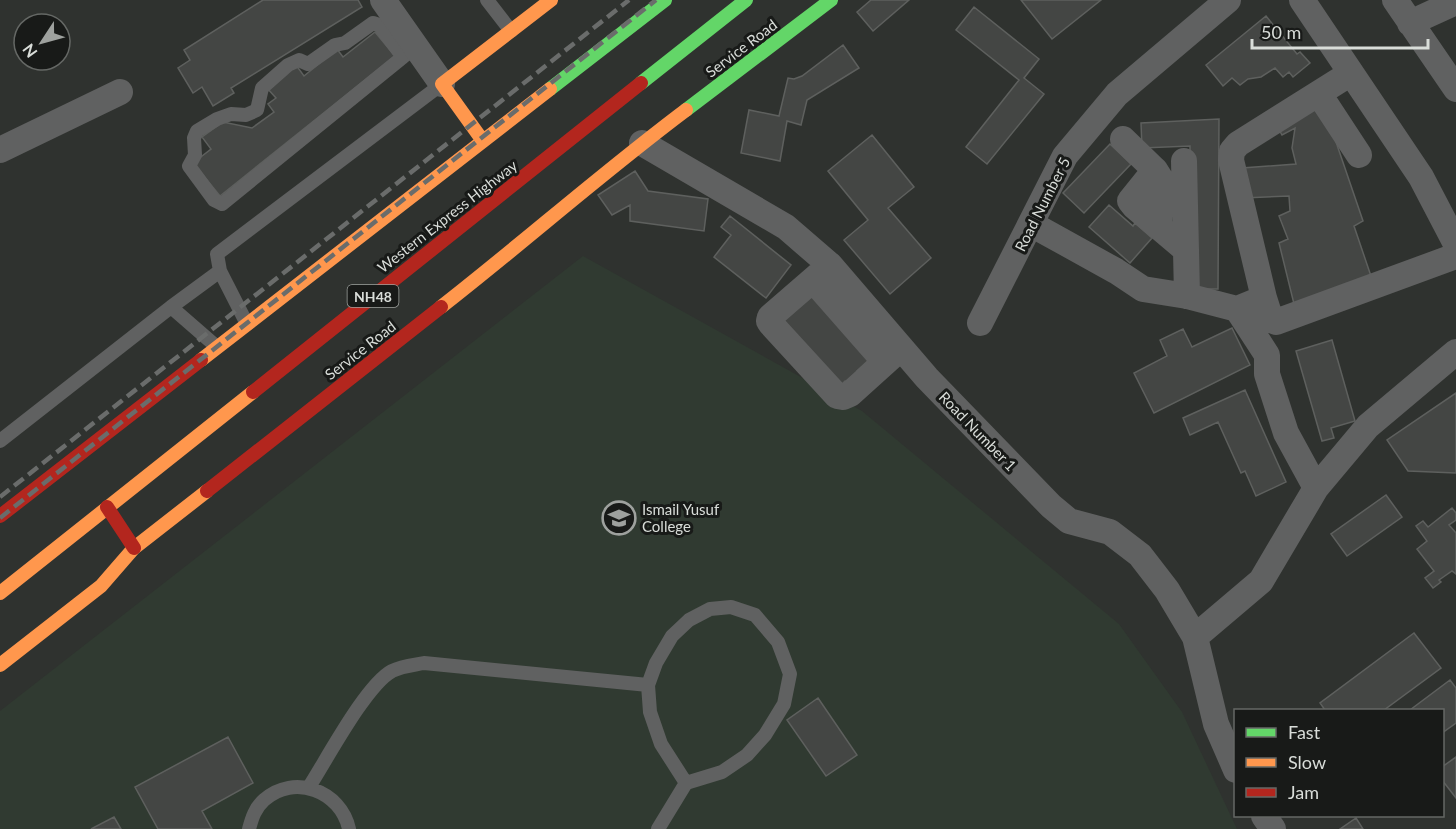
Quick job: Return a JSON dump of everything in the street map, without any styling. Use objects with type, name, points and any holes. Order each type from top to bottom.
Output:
[{"type":"main road","points":[[483,141],[442,84],[551,0]]},
{"type":"main road","points":[[0,516],[665,0]]},
{"type":"main road","name":"Western Express Highway","points":[[0,593],[746,0]]},
{"type":"main road","name":"Service Road","points":[[0,665],[100,586],[134,548],[514,250],[642,143],[831,0]]},
{"type":"main road","points":[[107,507],[134,548]]},
{"type":"street","points":[[383,0],[409,53],[442,84]]},
{"type":"street","name":"Road Number 5","points":[[980,323],[1065,156],[1117,94],[1227,0]]},
{"type":"street","points":[[1302,0],[1421,177],[1456,244]]},
{"type":"street","points":[[1395,0],[1456,88]]},
{"type":"street","points":[[1410,23],[1456,2]]},
{"type":"street","points":[[1352,73],[1239,144],[1230,155],[1271,320],[1279,321],[1456,256]]},
{"type":"street","points":[[0,150],[120,92]]},
{"type":"street","points":[[1319,94],[1359,155]]},
{"type":"street","points":[[1123,139],[1155,170],[1130,201],[1186,250]]},
{"type":"street","name":"Road Number 1","points":[[642,143],[786,226],[893,355],[927,378],[1051,506],[1069,521],[1110,532],[1140,555],[1167,590],[1195,637],[1216,724],[1234,765]]},
{"type":"street","points":[[1184,161],[1187,296]]},
{"type":"street","points":[[1031,224],[1116,271],[1143,289],[1187,296],[1237,309],[1264,298]]},
{"type":"street","points":[[822,272],[770,317],[771,324],[837,396],[847,396],[893,355]]},
{"type":"street","points":[[1237,309],[1268,355],[1267,374],[1286,433],[1316,488]]},
{"type":"street","points":[[1195,637],[1261,580],[1316,488],[1368,426],[1456,352]]},
{"type":"lane","points":[[492,2],[511,31]]},
{"type":"lane","points":[[373,23],[379,25],[409,53],[222,204],[214,200],[189,166],[195,155],[196,131],[231,114],[246,116],[257,110],[262,88],[288,65],[299,60],[308,64],[335,45],[345,44],[373,23]]},
{"type":"lane","points":[[247,324],[220,271],[218,254],[442,84]]},
{"type":"lane","points":[[0,441],[220,271]]},
{"type":"lane","points":[[171,308],[217,348]]},
{"type":"lane","points":[[657,829],[686,783],[722,772],[747,755],[765,735],[784,704],[790,674],[778,642],[755,615],[730,607],[711,609],[689,620],[672,636],[656,663],[648,686],[650,712],[662,744],[686,783]]},
{"type":"lane","points":[[309,787],[378,681],[392,671],[408,666],[424,663],[648,686]]},
{"type":"lane","points":[[249,829],[253,814],[263,801],[276,791],[292,786],[309,787],[325,794],[338,805],[349,829]]},
{"type":"shaded area","name":"Ismail Yusuf College","points":[[583,256],[862,411],[1119,624],[1182,712],[1237,829],[0,829],[0,711]]},
{"type":"building","points":[[263,0],[358,0],[362,7],[231,88],[234,93],[213,106],[202,87],[193,93],[178,68],[190,60],[184,50]]},
{"type":"building","points":[[871,0],[909,0],[873,31],[857,12]]},
{"type":"building","points":[[1021,0],[1101,0],[1052,39]]},
{"type":"building","points":[[974,7],[1039,59],[1024,78],[1044,94],[987,164],[966,147],[1019,80],[956,30]]},
{"type":"building","points":[[1266,16],[1297,54],[1300,52],[1310,63],[1293,77],[1289,72],[1283,77],[1275,68],[1261,77],[1248,79],[1240,85],[1232,78],[1223,86],[1206,65]]},
{"type":"building","points":[[375,32],[395,56],[220,196],[193,163],[211,149],[202,137],[223,122],[252,128],[274,112],[268,104],[276,98],[267,88],[296,65],[304,76],[337,49],[343,57]]},
{"type":"building","points":[[843,45],[859,68],[807,100],[801,125],[787,121],[780,161],[741,153],[749,110],[779,116],[788,78],[794,79],[802,76]]},
{"type":"building","points":[[1321,98],[1363,221],[1354,226],[1374,285],[1296,312],[1279,243],[1288,239],[1279,216],[1290,211],[1289,196],[1243,198],[1242,168],[1296,164],[1292,148],[1295,128],[1282,135],[1276,124]]},
{"type":"building","points":[[1219,119],[1218,289],[1190,289],[1190,146],[1142,148],[1141,123]]},
{"type":"building","points":[[872,135],[914,187],[888,208],[931,258],[890,294],[844,240],[868,220],[828,171]]},
{"type":"building","points":[[1110,144],[1131,164],[1084,213],[1063,193]]},
{"type":"building","points":[[635,171],[648,191],[708,199],[704,231],[630,221],[630,205],[612,215],[598,195]]},
{"type":"building","points":[[1109,205],[1133,226],[1135,223],[1152,238],[1130,263],[1089,227]]},
{"type":"building","points":[[730,216],[791,265],[766,298],[714,257],[731,235],[721,227]]},
{"type":"building","points":[[811,287],[874,355],[857,371],[851,388],[845,381],[837,389],[775,320]]},
{"type":"building","points":[[1232,328],[1250,365],[1154,413],[1134,373],[1167,356],[1160,340],[1183,329],[1192,347]]},
{"type":"building","points":[[1332,340],[1355,421],[1331,428],[1334,438],[1322,441],[1296,351]]},
{"type":"building","points":[[1245,390],[1286,482],[1256,496],[1245,471],[1241,473],[1218,422],[1190,435],[1183,418]]},
{"type":"building","points":[[1456,393],[1456,473],[1408,471],[1387,440]]},
{"type":"building","points":[[1386,495],[1402,517],[1347,556],[1331,534]]},
{"type":"building","points":[[1452,508],[1456,513],[1456,520],[1449,525],[1456,533],[1456,574],[1452,571],[1439,580],[1441,582],[1433,588],[1425,578],[1434,571],[1417,549],[1427,541],[1416,526],[1423,521],[1428,527]]},
{"type":"building","points":[[1414,633],[1441,668],[1385,709],[1324,709],[1320,703]]},
{"type":"building","points":[[1450,680],[1456,688],[1456,723],[1444,732],[1444,709],[1411,709]]},
{"type":"building","points":[[818,698],[857,755],[826,776],[787,720]]},
{"type":"building","points":[[228,737],[253,783],[202,811],[212,829],[158,829],[135,787]]},
{"type":"building","points":[[1456,757],[1456,798],[1444,783],[1444,766]]},
{"type":"building","points":[[114,817],[121,829],[91,829]]},
{"type":"building","points":[[1356,818],[1363,829],[1340,829]]},
{"type":"railway","points":[[0,497],[629,0]]},
{"type":"railway","points":[[0,518],[656,0]]},
{"type":"traffic: fast","points":[[550,89],[665,0]]},
{"type":"traffic: fast","points":[[641,83],[746,0]]},
{"type":"traffic: fast","points":[[686,110],[831,0]]},
{"type":"traffic: slow","points":[[483,141],[442,84],[551,0]]},
{"type":"traffic: slow","points":[[201,360],[550,89]]},
{"type":"traffic: slow","points":[[441,307],[686,110]]},
{"type":"traffic: slow","points":[[0,593],[253,392]]},
{"type":"traffic: slow","points":[[0,665],[101,586],[134,548],[207,491]]},
{"type":"traffic: jam","points":[[253,392],[641,83]]},
{"type":"traffic: jam","points":[[207,491],[441,307]]},
{"type":"traffic: jam","points":[[0,516],[201,360]]},
{"type":"traffic: jam","points":[[107,507],[134,548]]},
{"type":"place","name":"Ismail Yusuf College","points":[[619,518]]}]
